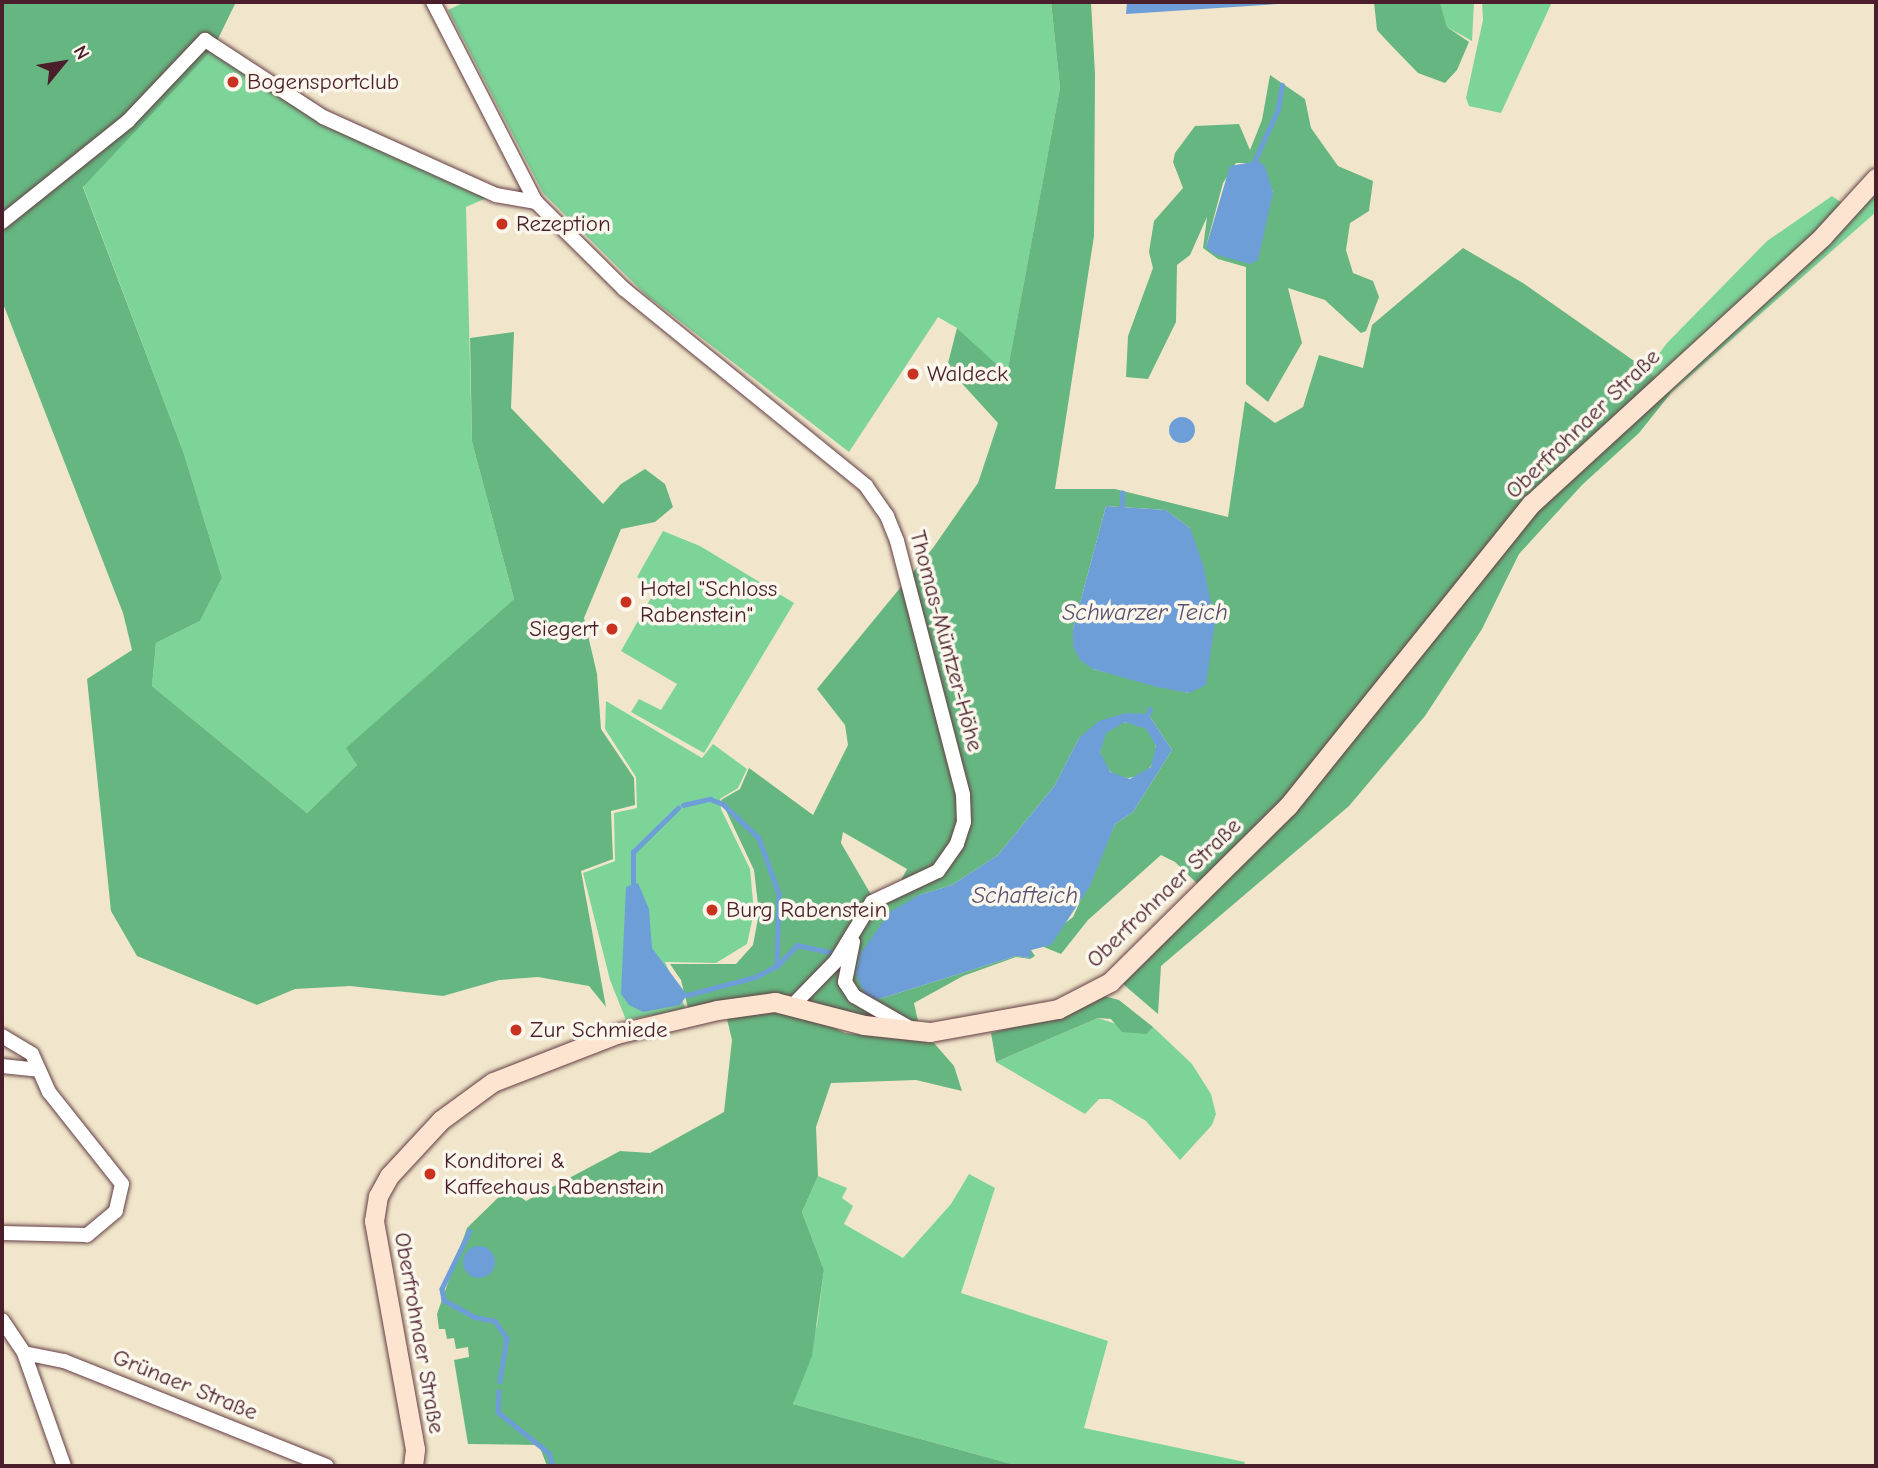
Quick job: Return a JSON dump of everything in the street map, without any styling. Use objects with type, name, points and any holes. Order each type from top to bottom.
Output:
[{"type":"main road","name":"Oberfrohnaer Straße","points":[[414,1466],[415,1449],[374,1222],[378,1196],[403,1156],[441,1120],[494,1082],[616,1034],[717,1010],[775,1002],[864,1025],[930,1032],[1058,1009],[1110,982],[1288,806],[1531,504],[1823,236],[1876,178]]},
{"type":"street","name":"Thomas-Müntzer-Höhe","points":[[433,2],[536,202],[624,289],[866,486],[887,516],[963,795],[964,822],[957,844],[938,871],[872,902],[854,937],[793,1005]]},
{"type":"street","points":[[2,222],[128,121],[205,40],[323,117],[495,195],[536,202]]},
{"type":"street","points":[[854,937],[845,982],[854,996],[914,1031]]},
{"type":"street","points":[[2,1036],[32,1054],[49,1092],[122,1184],[116,1211],[87,1235],[2,1233]]},
{"type":"street","points":[[2,1066],[39,1070]]},
{"type":"street","points":[[2,1320],[24,1353],[64,1466]]},
{"type":"street","name":"Grünaer Straße","points":[[24,1353],[64,1361],[327,1466]]},
{"type":"green space","points":[[2,2],[236,2],[213,49],[83,187],[184,454],[222,578],[200,621],[156,643],[152,686],[307,813],[357,765],[346,748],[514,599],[472,442],[470,338],[514,332],[511,408],[603,504],[621,484],[645,469],[665,484],[673,507],[655,522],[621,529],[584,618],[597,674],[601,729],[634,778],[635,805],[611,811],[613,859],[581,871],[606,1007],[589,986],[538,977],[499,980],[443,996],[350,986],[295,989],[257,1005],[137,956],[111,911],[87,679],[132,650],[123,613],[2,301]]},
{"type":"green space","points":[[465,2],[1051,2],[1060,88],[1007,375],[957,328],[938,317],[849,452],[646,295],[543,193],[448,10]]},
{"type":"green space","points":[[1051,2],[1091,2],[1095,74],[1094,236],[1055,489],[1115,489],[1228,517],[1245,401],[1275,423],[1303,407],[1319,355],[1363,368],[1372,325],[1463,248],[1523,283],[1647,370],[1671,393],[1639,433],[1582,485],[1519,554],[1482,629],[1425,716],[1349,806],[1161,966],[1158,1014],[1123,984],[1211,897],[1175,862],[1161,855],[1088,920],[1061,954],[1039,945],[1031,950],[1035,956],[1030,959],[1016,957],[963,976],[914,1003],[918,1021],[868,1018],[826,1006],[688,1008],[681,980],[670,964],[736,964],[753,945],[759,913],[754,870],[721,800],[740,789],[749,768],[813,815],[848,745],[845,725],[817,689],[933,548],[978,483],[998,423],[947,367],[957,328],[1007,374],[1060,88]],"holes":[[[1106,506],[1166,510],[1190,528],[1189,693],[1093,669],[1073,629]],[[1148,714],[1172,750],[1133,812],[1115,824],[1073,917],[1030,950],[1030,958],[1016,956],[879,999],[856,974],[860,954],[919,895],[952,885],[998,855],[1055,785],[1079,738]],[[843,832],[907,869],[899,884],[873,898],[841,843]]]},
{"type":"green space","points":[[1374,2],[1440,3],[1447,27],[1469,42],[1457,70],[1445,83],[1418,73],[1377,30]]},
{"type":"green space","points":[[1439,2],[1474,2],[1472,41],[1447,27]]},
{"type":"green space","points":[[1482,2],[1552,2],[1501,113],[1469,106],[1466,98],[1483,20]]},
{"type":"green space","points":[[213,49],[297,108],[371,147],[445,173],[491,196],[466,207],[472,442],[514,599],[347,748],[357,765],[307,813],[152,686],[156,643],[200,621],[222,578],[184,454],[83,186]]},
{"type":"green space","points":[[1270,75],[1305,99],[1311,128],[1338,166],[1373,181],[1369,211],[1350,223],[1346,250],[1353,273],[1373,281],[1379,297],[1366,331],[1361,333],[1325,300],[1288,288],[1302,343],[1268,402],[1246,384],[1246,267],[1218,259],[1203,248],[1207,217],[1190,255],[1177,265],[1176,322],[1148,379],[1126,377],[1128,336],[1153,268],[1149,252],[1154,221],[1183,188],[1173,162],[1175,153],[1195,126],[1239,124],[1250,150],[1262,120]],"holes":[[[1236,163],[1249,163],[1269,182],[1273,193],[1206,247],[1223,183]]]},
{"type":"green space","points":[[1876,187],[1876,212],[1671,393],[1647,370],[1667,343],[1767,241],[1832,196],[1855,212]]},
{"type":"green space","points":[[663,531],[700,546],[794,603],[704,753],[631,712],[639,699],[661,710],[677,684],[621,651],[656,589],[637,577]]},
{"type":"green space","points":[[606,701],[702,758],[713,744],[747,769],[738,788],[720,799],[721,809],[750,869],[754,912],[747,944],[716,963],[665,962],[686,1009],[626,1020],[610,980],[583,873],[615,861],[614,813],[637,808],[636,777],[605,729]]},
{"type":"green space","points":[[1128,722],[1139,724],[1148,730],[1154,739],[1154,761],[1148,770],[1139,776],[1128,778],[1117,776],[1108,770],[1102,761],[1100,750],[1102,739],[1108,730],[1117,724]]},
{"type":"green space","points":[[1104,996],[1119,1000],[1153,1027],[1147,1034],[1122,1032],[1111,1019],[1098,1018],[996,1062],[991,1033],[1059,1015]]},
{"type":"green space","points":[[779,1010],[806,1015],[845,1033],[934,1043],[954,1066],[962,1091],[916,1080],[831,1083],[816,1127],[818,1176],[802,1212],[824,1270],[812,1356],[793,1404],[1019,1466],[547,1466],[539,1445],[468,1444],[454,1360],[469,1357],[468,1347],[456,1349],[454,1338],[447,1339],[445,1329],[439,1329],[437,1314],[467,1228],[508,1188],[526,1201],[620,1151],[650,1153],[724,1112],[732,1040],[727,1019]]},
{"type":"green space","points":[[1098,1018],[1147,1034],[1153,1027],[1192,1064],[1211,1094],[1216,1114],[1212,1125],[1180,1160],[1146,1121],[1110,1099],[1099,1099],[1085,1114],[996,1062]]},
{"type":"green space","points":[[969,1174],[995,1188],[961,1293],[1108,1341],[1084,1428],[1245,1462],[1244,1466],[1019,1466],[793,1404],[817,1325],[824,1270],[802,1212],[818,1176],[847,1188],[842,1198],[853,1206],[844,1224],[903,1258],[951,1204]]},
{"type":"water","points":[[1127,2],[1309,2],[1126,14]]},
{"type":"water","points":[[1258,161],[1265,166],[1273,193],[1258,260],[1250,264],[1214,254],[1206,247],[1230,166]]},
{"type":"water","points":[[1182,417],[1191,421],[1195,430],[1191,439],[1182,443],[1173,439],[1169,430],[1173,421]]},
{"type":"water","name":"Schwarzer Teich","points":[[1106,506],[1166,510],[1190,528],[1203,564],[1215,623],[1206,685],[1189,693],[1157,687],[1093,669],[1080,660],[1073,646],[1073,629]]},
{"type":"water","name":"Schafteich","points":[[1126,713],[1148,714],[1172,750],[1133,812],[1115,824],[1090,886],[1051,945],[1031,950],[1030,958],[1016,956],[879,999],[867,998],[856,974],[860,954],[890,912],[919,895],[952,885],[998,855],[1055,785],[1079,738],[1099,721]],"holes":[[[1125,722],[1146,729],[1156,746],[1151,767],[1130,779],[1110,772],[1100,752],[1106,733]]]},
{"type":"water","points":[[638,883],[649,909],[652,948],[687,995],[680,1005],[643,1012],[629,1005],[621,994],[626,887]]},
{"type":"water","points":[[479,1246],[490,1251],[495,1262],[490,1273],[479,1278],[468,1273],[463,1262],[468,1251]]},
{"type":"waterway","points":[[1254,162],[1278,109],[1282,85]]},
{"type":"waterway","points":[[1122,493],[1122,506]]},
{"type":"waterway","points":[[1148,714],[1150,709]]},
{"type":"waterway","points":[[683,805],[710,799],[723,804],[759,838],[779,894],[777,966]]},
{"type":"waterway","points":[[633,885],[633,852],[678,808]]},
{"type":"waterway","points":[[687,995],[755,977],[777,966],[797,945],[829,952]]},
{"type":"waterway","points":[[470,1231],[442,1289],[444,1300],[475,1317],[495,1321],[507,1338],[500,1381]]},
{"type":"waterway","points":[[499,1391],[498,1412],[549,1453],[553,1466]]},
{"type":"place","name":"Bogensportclub","points":[[233,82]]},
{"type":"place","name":"Rezeption","points":[[502,224]]},
{"type":"place","name":"Waldeck","points":[[913,374]]},
{"type":"place","name":"Hotel \"Schloss Rabenstein\"","points":[[626,602]]},
{"type":"place","name":"Siegert","points":[[612,629]]},
{"type":"place","name":"Burg Rabenstein","points":[[712,910]]},
{"type":"place","name":"Zur Schmiede","points":[[516,1030]]},
{"type":"place","name":"Konditorei & Kaffeehaus Rabenstein","points":[[430,1174]]}]
